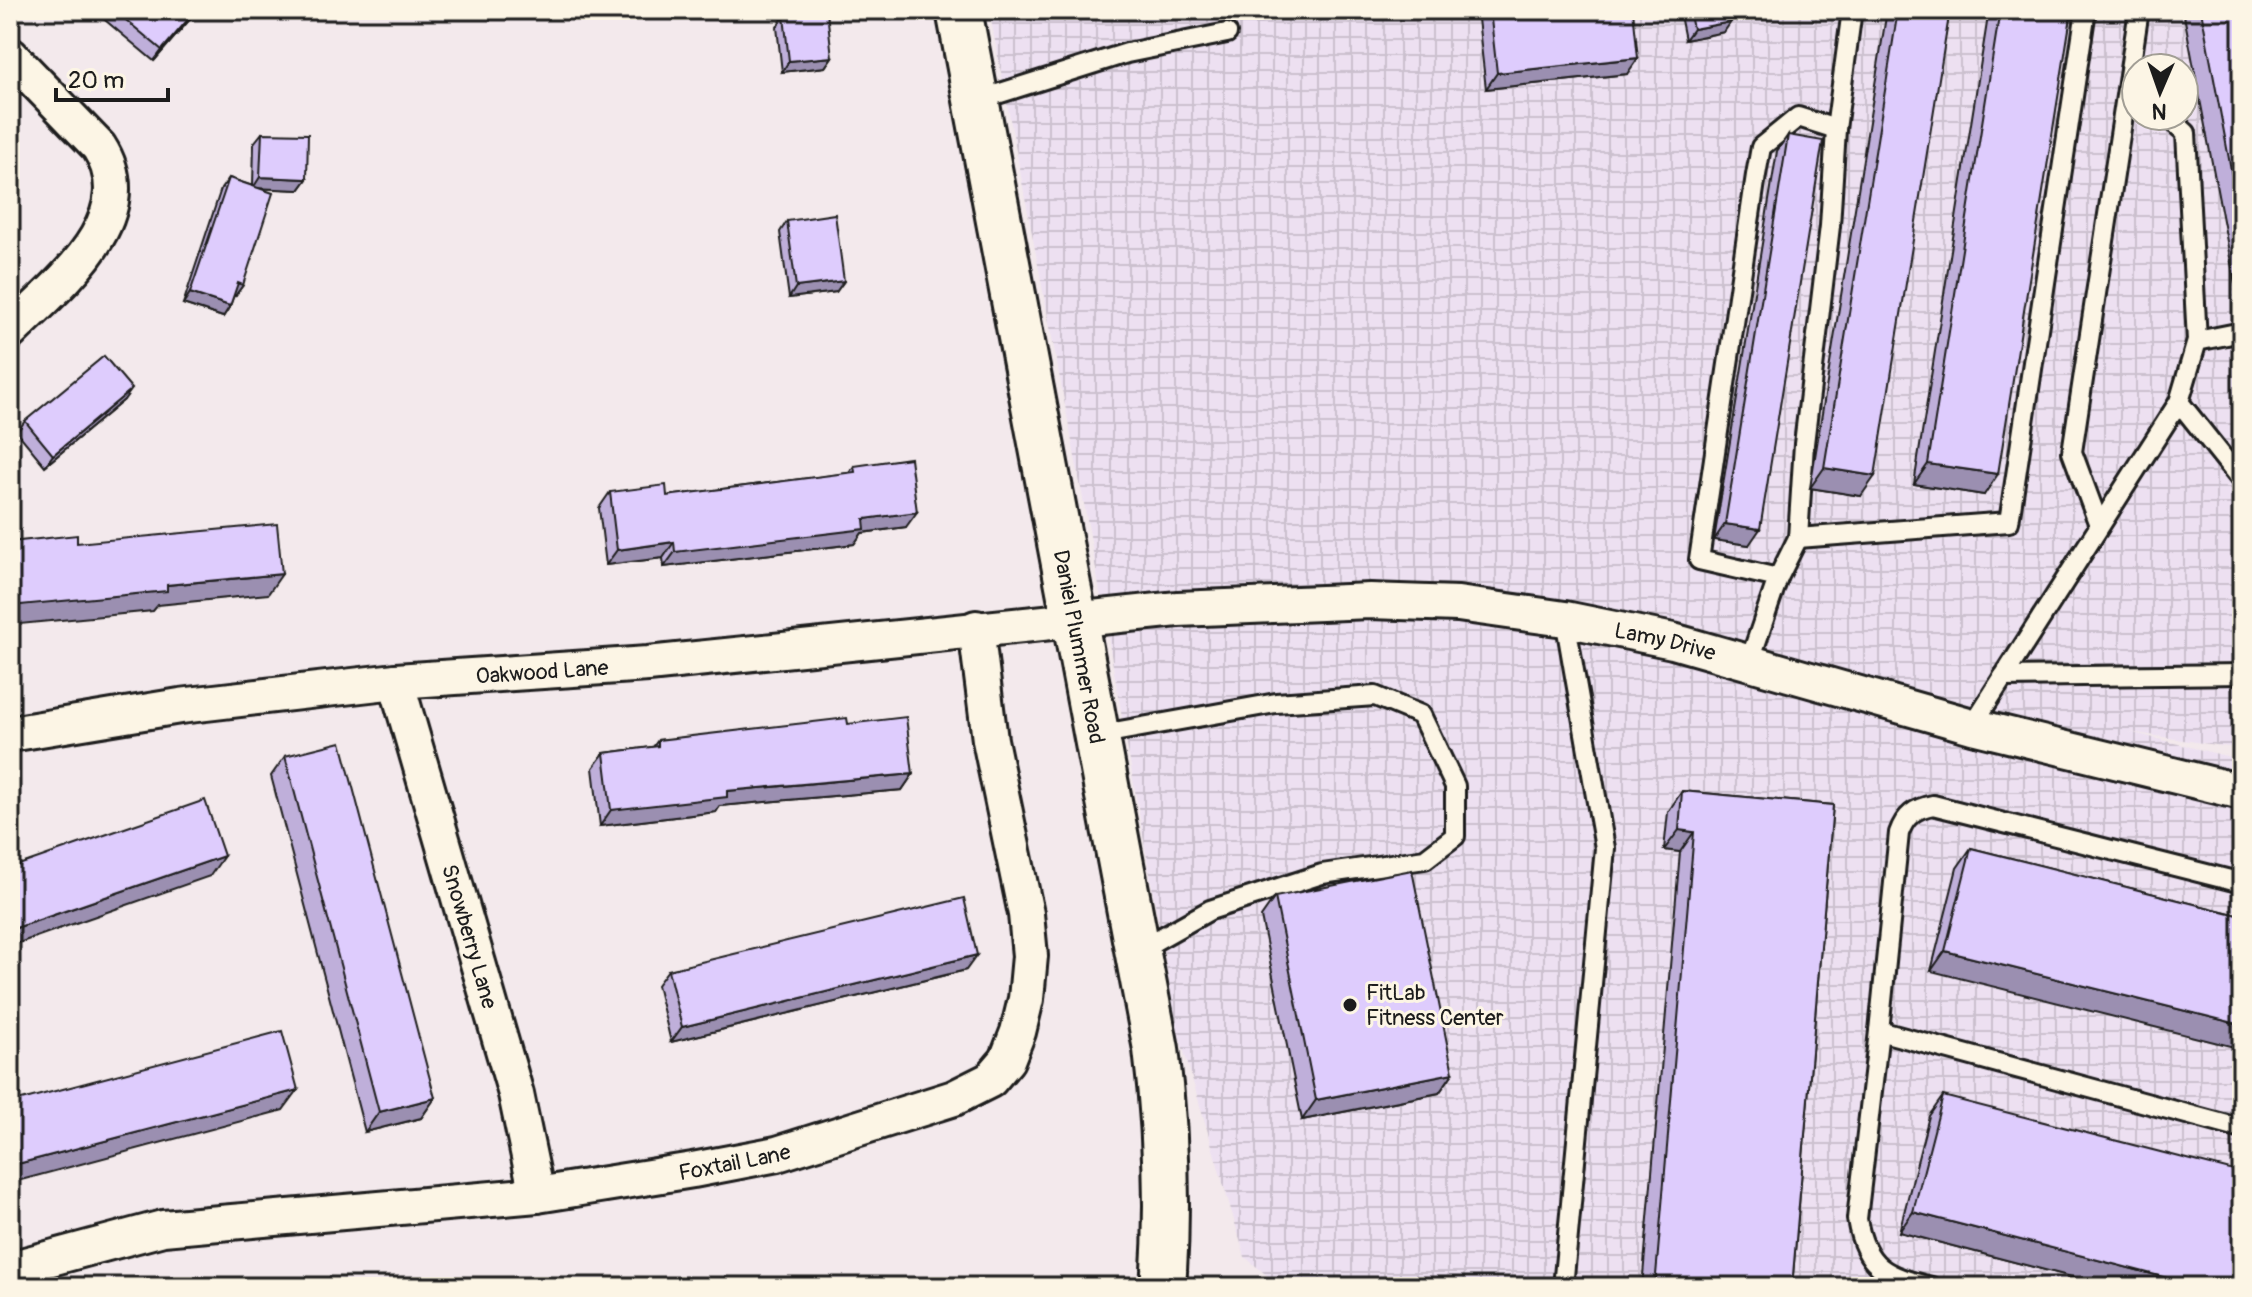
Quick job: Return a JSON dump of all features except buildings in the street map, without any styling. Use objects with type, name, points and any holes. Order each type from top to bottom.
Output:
[{"type":"street","name":"Daniel Plummer Road","points":[[959,10],[1139,950],[1167,1137],[1168,1219],[1163,1287]]},
{"type":"street","points":[[10,55],[99,147],[110,164],[113,190],[109,220],[89,250],[10,332]]},
{"type":"street","name":"Lamy Drive","points":[[1075,622],[1178,609],[1370,601],[1458,604],[1565,619],[1673,641],[1972,726],[2242,792]]},
{"type":"street","name":"Oakwood Lane","points":[[10,734],[180,706],[396,681],[648,664],[976,628],[1075,622]]},
{"type":"street","name":"Foxtail Lane","points":[[10,1269],[163,1228],[537,1195],[777,1154],[954,1098],[990,1080],[1007,1060],[1026,999],[1030,956],[1026,914],[990,740],[976,628]]},
{"type":"street","name":"Snowberry Lane","points":[[396,681],[516,1094],[537,1195]]},
{"type":"lane","points":[[1749,663],[1778,578],[1798,538],[1804,444],[1830,226],[1836,129],[1852,10]]},
{"type":"lane","points":[[1798,538],[2009,522],[2086,10]]},
{"type":"lane","points":[[2135,52],[2139,10]]},
{"type":"lane","points":[[975,101],[1127,53],[1227,33]]},
{"type":"lane","points":[[1778,578],[1699,560],[1761,147],[1798,117],[1836,129]]},
{"type":"lane","points":[[2099,525],[2072,452],[2124,132]]},
{"type":"lane","points":[[1972,726],[2179,402],[2197,341],[2185,132]]},
{"type":"lane","points":[[2197,341],[2242,332]]},
{"type":"lane","points":[[2179,402],[2242,481]]},
{"type":"lane","points":[[1563,1287],[1605,848],[1565,619]]},
{"type":"lane","points":[[2003,677],[2242,674]]},
{"type":"lane","points":[[1097,735],[1276,703],[1375,696],[1421,715],[1455,786],[1455,836],[1425,859],[1308,879],[1210,910],[1139,950]]},
{"type":"lane","points":[[1931,1287],[1897,1279],[1877,1265],[1861,1246],[1857,1219],[1899,833],[1903,822],[1921,807],[1933,805],[2242,883]]},
{"type":"lane","points":[[1879,1031],[2242,1129]]},
{"type":"shaded area","points":[[989,10],[2242,10],[2242,749],[2130,732],[2242,760],[2242,1287],[1281,1287],[1245,1257],[1177,1028],[1089,530]]},
{"type":"place","name":"FitLab Fitness Center","points":[[1350,1005]]}]
